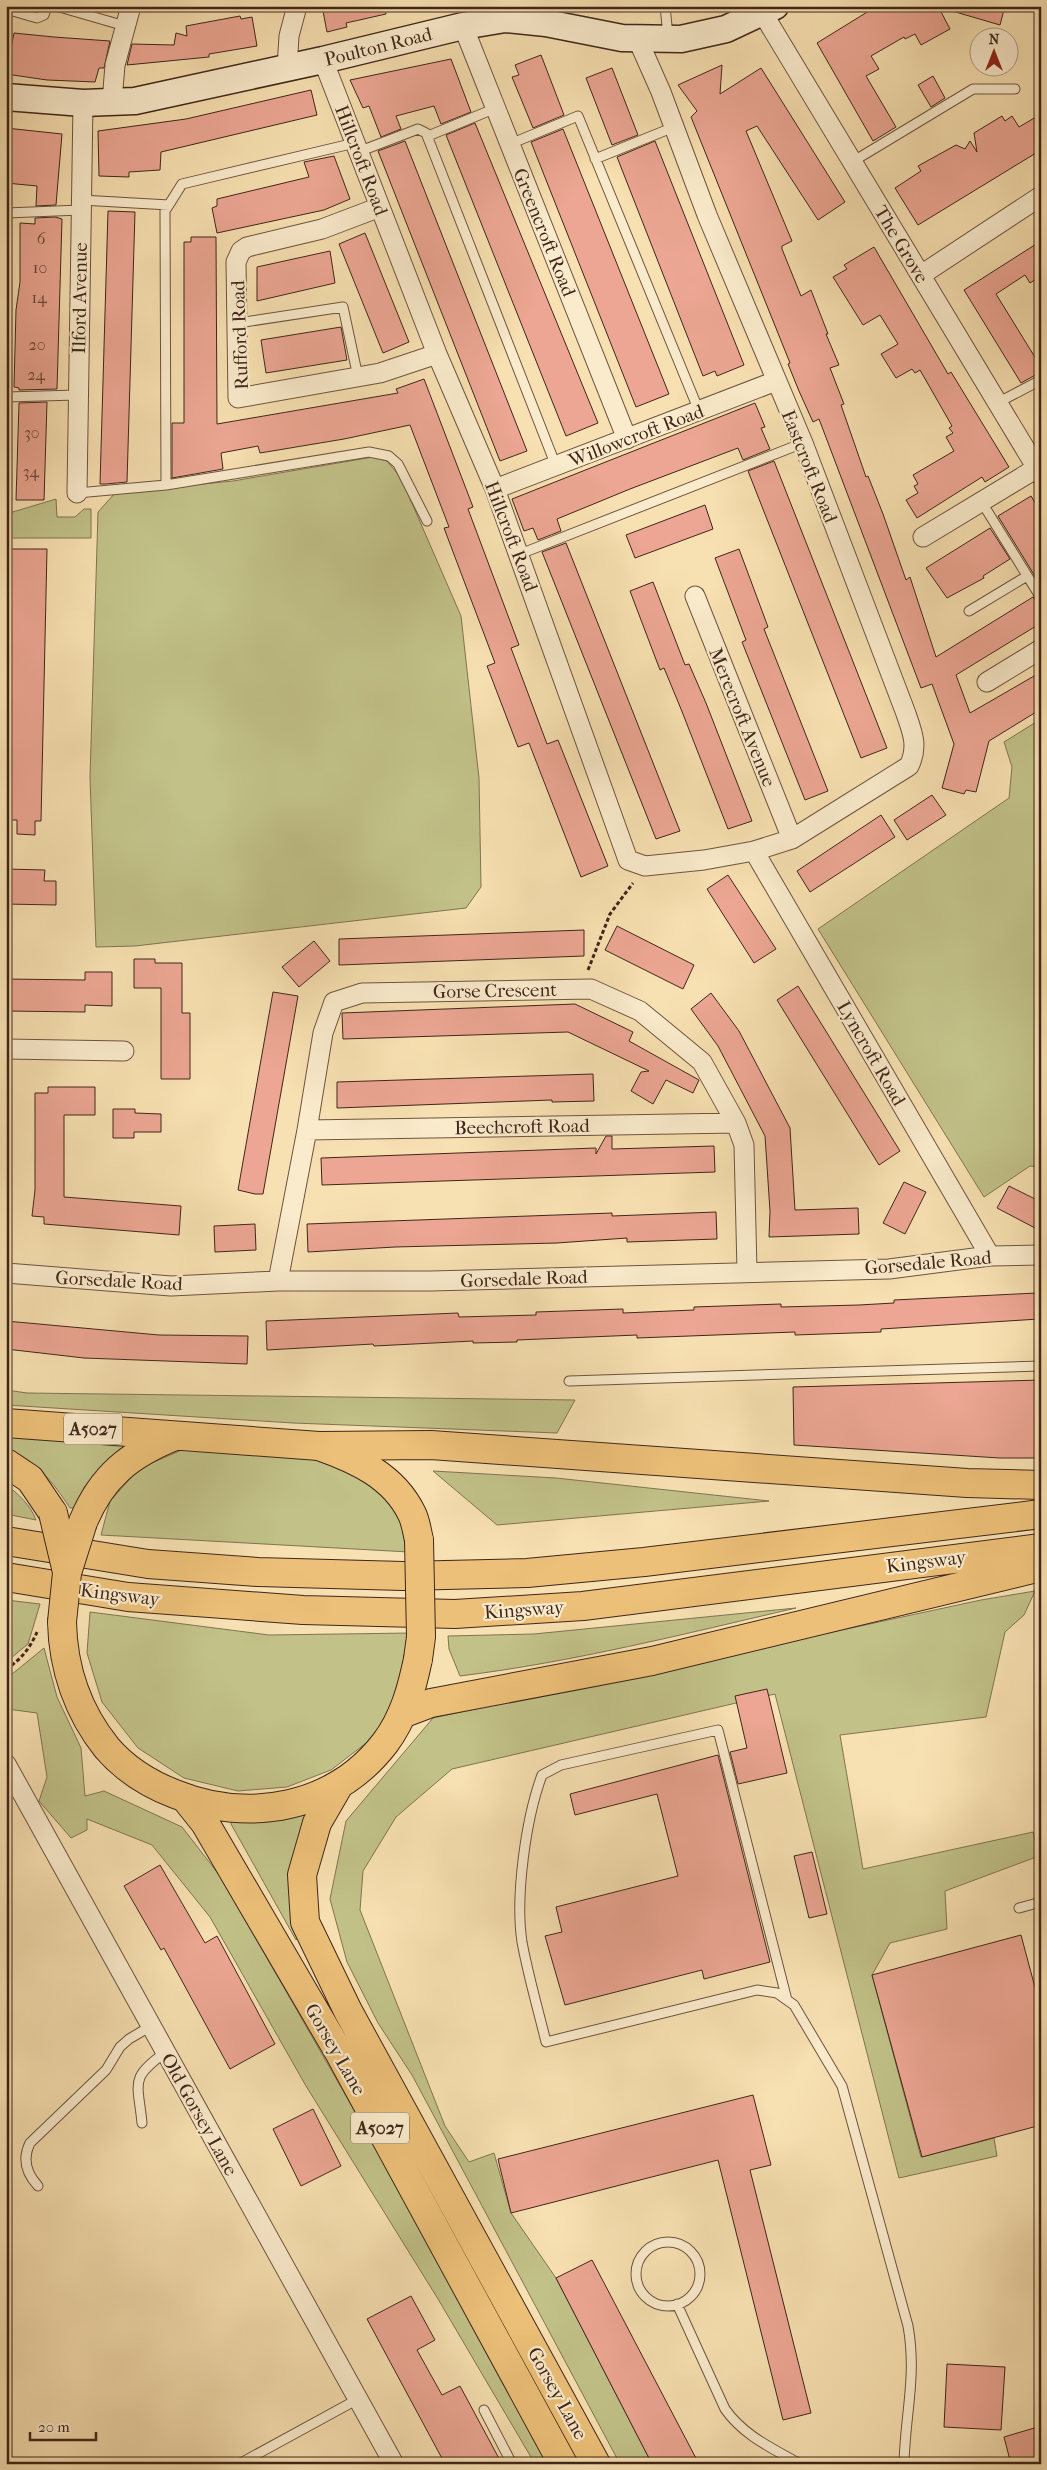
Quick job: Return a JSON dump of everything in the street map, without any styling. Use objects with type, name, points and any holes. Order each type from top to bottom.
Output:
[{"type":"main road","name":"Poulton Road","points":[[6,97],[83,103],[135,101],[322,60],[472,19],[505,19],[537,22],[638,40],[668,40],[726,29],[769,9]]},
{"type":"main road","name":"A5027","points":[[6,1423],[179,1435]]},
{"type":"main road","points":[[319,1446],[355,1459],[379,1474],[400,1493],[413,1515],[419,1540],[421,1637],[412,1686],[402,1714],[386,1742],[362,1768],[340,1785],[307,1800],[275,1808],[246,1810],[216,1808],[160,1788],[132,1772],[108,1749],[90,1725],[75,1694],[62,1644],[50,1624],[83,1522],[104,1482],[119,1467],[150,1446],[179,1435],[319,1446],[431,1445],[948,1481],[1041,1485]]},
{"type":"main road","points":[[6,1463],[30,1479],[53,1512],[67,1573]]},
{"type":"main road","name":"Kingsway","points":[[6,1541],[148,1564],[258,1572],[403,1576],[518,1573],[654,1561],[1041,1514]]},
{"type":"main road","name":"Kingsway","points":[[6,1577],[128,1597],[303,1610],[455,1614],[583,1606],[1041,1548]]},
{"type":"main road","points":[[402,1714],[432,1703],[652,1661],[1041,1567]]},
{"type":"main road","name":"Gorsey Lane","points":[[340,1785],[317,1823],[302,1875],[305,1922],[348,2011],[596,2464]]},
{"type":"main road","name":"Gorsey Lane","points":[[185,1798],[204,1823],[340,2054],[563,2464]]},
{"type":"street","points":[[112,102],[115,65],[130,6]]},
{"type":"street","points":[[287,68],[289,36],[297,6]]},
{"type":"street","name":"The Grove","points":[[769,9],[852,162],[1040,473]]},
{"type":"street","name":"Greencroft Road","points":[[472,19],[496,108],[627,439]]},
{"type":"street","name":"Eastcroft Road","points":[[638,40],[674,127],[707,215],[803,443],[916,744],[909,766],[792,839]]},
{"type":"street","name":"Hillcroft Road","points":[[322,60],[436,354],[495,489],[520,554],[628,860],[646,866]]},
{"type":"street","name":"Ilford Avenue","points":[[77,494],[77,396],[83,103]]},
{"type":"street","points":[[921,275],[1041,196]]},
{"type":"street","name":"Rufford Road","points":[[380,207],[322,229],[254,245],[241,251],[236,262],[238,398],[380,373],[436,354]]},
{"type":"street","name":"Willowcroft Road","points":[[495,489],[776,381]]},
{"type":"street","points":[[923,537],[981,501],[1040,473]]},
{"type":"street","name":"Merecroft Avenue","points":[[695,596],[792,839]]},
{"type":"street","points":[[987,682],[1041,650]]},
{"type":"street","points":[[646,866],[754,851],[792,839]]},
{"type":"street","name":"Lyncroft Road","points":[[754,851],[990,1256]]},
{"type":"street","name":"Gorse Crescent","points":[[278,1281],[307,1130],[323,1033],[334,1002],[362,993],[591,989],[640,1012],[702,1062],[736,1123],[744,1145],[746,1271]]},
{"type":"street","points":[[6,1049],[124,1050]]},
{"type":"street","name":"Beechcroft Road","points":[[307,1130],[736,1123]]},
{"type":"street","name":"Gorsedale Road","points":[[6,1273],[171,1286],[278,1281],[431,1281],[746,1271],[889,1269],[990,1256],[1041,1255]]},
{"type":"street","name":"Old Gorsey Lane","points":[[6,1764],[394,2464]]},
{"type":"lane","points":[[6,9],[37,18],[44,15],[47,6]]},
{"type":"lane","points":[[56,6],[125,26]]},
{"type":"lane","points":[[666,6],[668,40]]},
{"type":"lane","points":[[852,162],[973,89],[1015,89]]},
{"type":"lane","points":[[428,136],[496,108]]},
{"type":"lane","points":[[510,144],[578,116],[699,411]]},
{"type":"lane","points":[[595,159],[674,127]]},
{"type":"lane","points":[[166,485],[165,211],[182,184],[357,147],[418,130],[426,133],[428,136],[556,466]]},
{"type":"lane","points":[[6,213],[81,205],[169,205]]},
{"type":"lane","points":[[238,323],[343,307],[358,377]]},
{"type":"lane","points":[[998,403],[1041,380]]},
{"type":"lane","points":[[6,397],[77,396]]},
{"type":"lane","points":[[520,554],[803,443]]},
{"type":"lane","points":[[77,494],[166,485],[369,452],[389,456],[398,464],[427,522]]},
{"type":"lane","points":[[981,501],[1041,598]]},
{"type":"lane","points":[[969,611],[1027,576]]},
{"type":"lane","points":[[569,1381],[1041,1366]]},
{"type":"lane","points":[[787,2000],[718,1730],[561,1765],[542,1775],[535,1793],[525,1850],[520,1905],[522,1941],[546,2042],[757,1990],[777,1993],[794,2005],[842,2086],[908,2326],[912,2353],[912,2385],[904,2464]]},
{"type":"lane","points":[[1019,1908],[1041,1902]]},
{"type":"lane","points":[[38,2186],[27,2169],[26,2159],[30,2142],[106,2070],[120,2047],[129,2039],[151,2026]]},
{"type":"lane","points":[[142,2123],[138,2082],[141,2073],[145,2067],[166,2052]]},
{"type":"lane","points":[[674,2242],[683,2246],[696,2260],[699,2280],[689,2297],[677,2304],[660,2305],[650,2300],[642,2292],[637,2282],[638,2261],[644,2252],[653,2245],[674,2242]]},
{"type":"lane","points":[[677,2304],[725,2409],[736,2424],[750,2435],[800,2464]]},
{"type":"lane","points":[[239,2464],[358,2399]]},
{"type":"lane","points":[[484,2410],[512,2464]]},
{"type":"path","points":[[581,989],[610,914],[646,866]]},
{"type":"path","points":[[6,1669],[17,1662],[50,1624]]},
{"type":"green space","points":[[373,457],[387,461],[401,478],[461,616],[479,778],[481,887],[466,908],[135,946],[96,947],[90,778],[98,512],[115,493],[233,481]]},
{"type":"green space","points":[[56,499],[57,517],[75,517],[84,509],[91,509],[91,538],[6,538],[6,514]]},
{"type":"green space","points":[[1041,719],[1041,1167],[1030,1166],[984,1197],[818,929],[1009,798],[1012,767],[1004,742]]},
{"type":"green space","points":[[6,1390],[27,1393],[575,1400],[557,1433],[293,1423],[6,1405]]},
{"type":"green space","points":[[6,1434],[132,1442],[105,1465],[84,1487],[79,1508],[70,1508],[43,1473],[27,1459],[6,1448]]},
{"type":"green space","points":[[184,1449],[328,1458],[392,1496],[407,1528],[409,1552],[101,1535],[110,1501],[140,1468]]},
{"type":"green space","points":[[433,1471],[556,1478],[769,1501],[497,1525]]},
{"type":"green space","points":[[6,1485],[24,1500],[36,1520],[6,1514]]},
{"type":"green space","points":[[1035,1591],[1024,1615],[1005,1632],[986,1717],[840,1735],[863,1869],[1033,1832],[1039,1856],[945,1891],[947,1929],[890,1943],[872,1975],[921,2157],[994,2138],[997,2156],[899,2178],[775,1694],[452,1769],[396,1817],[363,1871],[360,1910],[445,2126],[469,2162],[494,2153],[511,2213],[556,2278],[652,2464],[620,2464],[412,2075],[378,2023],[347,1962],[330,1899],[346,1821],[433,1718],[981,1600]]},
{"type":"green space","points":[[6,1600],[40,1604],[28,1644],[6,1662]]},
{"type":"green space","points":[[796,1608],[586,1655],[460,1676],[449,1649],[448,1636],[534,1634]]},
{"type":"green space","points":[[90,1612],[269,1635],[411,1633],[402,1684],[374,1737],[331,1770],[287,1787],[238,1791],[184,1778],[138,1748],[102,1702],[87,1653]]},
{"type":"green space","points":[[44,1648],[57,1697],[81,1748],[85,1796],[104,1791],[182,1827],[220,1876],[452,2281],[552,2464],[535,2464],[438,2299],[306,2086],[210,1917],[152,1845],[87,1819],[87,1830],[71,1838],[39,1801],[47,1777],[37,1713],[7,1709],[6,1679]]},
{"type":"green space","points":[[315,1810],[300,1935],[296,1940],[231,1824],[232,1820],[285,1819]]},
{"type":"building","points":[[322,6],[385,6],[386,14],[346,23],[347,27],[327,32]]},
{"type":"building","points":[[877,6],[938,6],[950,29],[921,45],[915,34],[905,39],[904,37],[871,56],[879,69],[866,76],[896,127],[873,141],[817,43]]},
{"type":"building","points":[[952,6],[1005,6],[1000,25],[952,11]]},
{"type":"building","points":[[240,16],[241,19],[252,17],[257,46],[209,54],[209,57],[127,65],[132,44],[174,45],[176,33],[187,36],[186,26]]},
{"type":"building","points":[[14,33],[110,41],[104,68],[99,68],[95,82],[47,80],[6,74],[6,47],[11,48]]},
{"type":"building","points":[[541,55],[564,115],[533,128],[512,77],[519,75],[515,65]]},
{"type":"building","points":[[451,59],[471,112],[441,124],[434,106],[396,116],[401,129],[381,137],[369,106],[363,108],[350,80]]},
{"type":"building","points":[[722,65],[720,94],[761,68],[845,202],[818,220],[757,126],[746,131],[792,241],[782,246],[782,249],[801,296],[811,290],[828,334],[826,334],[839,365],[830,368],[844,404],[841,405],[866,477],[868,476],[883,514],[906,580],[910,577],[936,657],[1033,597],[1041,608],[1041,623],[956,675],[970,713],[1041,672],[1041,709],[989,741],[976,792],[966,790],[964,794],[942,788],[954,744],[932,684],[921,688],[819,419],[813,422],[799,391],[788,364],[790,363],[691,117],[697,111],[678,85]]},
{"type":"building","points":[[612,68],[638,135],[612,145],[586,78]]},
{"type":"building","points":[[933,76],[945,98],[931,107],[918,85]]},
{"type":"building","points":[[311,90],[317,115],[161,152],[160,170],[129,172],[129,177],[99,176],[98,131],[186,119]]},
{"type":"building","points":[[1041,114],[1041,150],[918,225],[895,188],[921,171],[918,166],[956,145],[965,149],[970,141],[977,152],[974,133],[1002,116],[1005,121],[1012,116],[1019,127]]},
{"type":"building","points":[[475,123],[598,423],[566,436],[446,135]]},
{"type":"building","points":[[6,128],[62,134],[56,205],[36,206],[37,186],[6,183]]},
{"type":"building","points":[[563,129],[669,394],[636,407],[531,142]]},
{"type":"building","points":[[405,141],[527,451],[500,461],[378,151]]},
{"type":"building","points":[[655,141],[744,365],[717,376],[715,371],[703,376],[617,157]]},
{"type":"building","points":[[334,156],[350,199],[324,210],[217,233],[212,208],[217,206],[217,199],[309,177],[304,162]]},
{"type":"building","points":[[108,211],[135,212],[127,482],[100,484]]},
{"type":"building","points":[[55,217],[62,219],[57,389],[19,390],[19,388],[14,387],[16,310],[20,282],[20,223],[35,224],[35,218]]},
{"type":"building","points":[[365,233],[409,342],[383,353],[339,244]]},
{"type":"building","points":[[191,237],[216,237],[217,424],[398,393],[396,389],[424,379],[473,507],[468,509],[519,645],[511,648],[547,744],[558,740],[608,866],[581,877],[529,743],[518,747],[487,666],[495,663],[444,528],[449,527],[410,425],[344,439],[260,453],[258,446],[221,453],[223,469],[172,478],[172,423],[184,423],[184,242],[191,242]]},
{"type":"building","points":[[1041,241],[1041,276],[1030,283],[1025,275],[996,294],[1041,367],[1041,372],[1021,383],[964,290]]},
{"type":"building","points":[[874,247],[948,374],[951,372],[1009,467],[985,482],[982,477],[917,518],[906,500],[918,493],[914,486],[918,484],[913,475],[954,451],[946,437],[953,433],[949,428],[952,426],[920,370],[915,373],[912,369],[896,378],[881,354],[898,344],[880,315],[863,325],[833,277],[847,269],[844,265]]},
{"type":"building","points":[[330,251],[335,283],[257,301],[257,267]]},
{"type":"building","points":[[341,327],[347,360],[266,373],[261,340]]},
{"type":"building","points":[[47,402],[44,500],[16,500],[19,403]]},
{"type":"building","points":[[755,403],[765,427],[761,428],[770,449],[743,460],[738,448],[630,489],[557,519],[561,531],[538,540],[533,528],[524,531],[512,499]]},
{"type":"building","points":[[774,461],[887,748],[861,758],[748,471]]},
{"type":"building","points":[[1031,496],[1041,513],[1041,586],[998,516]]},
{"type":"building","points":[[705,505],[713,529],[635,558],[626,535]]},
{"type":"building","points":[[990,528],[1010,559],[983,576],[984,578],[947,598],[926,568]]},
{"type":"building","points":[[566,543],[680,831],[656,839],[542,552]]},
{"type":"building","points":[[11,549],[47,549],[41,821],[35,821],[35,835],[17,834],[17,820],[6,820],[6,707]]},
{"type":"building","points":[[739,549],[768,627],[764,629],[828,791],[805,800],[742,642],[746,640],[715,558]]},
{"type":"building","points":[[653,582],[685,665],[689,664],[706,703],[752,821],[728,829],[664,668],[660,670],[630,591]]},
{"type":"building","points":[[932,795],[946,815],[907,840],[894,820]]},
{"type":"building","points":[[881,815],[895,837],[810,892],[797,871]]},
{"type":"building","points":[[6,869],[45,870],[44,881],[56,881],[56,905],[6,904]]},
{"type":"building","points":[[728,875],[776,949],[754,963],[707,889]]},
{"type":"building","points":[[617,926],[694,965],[683,989],[605,950]]},
{"type":"building","points":[[584,930],[584,956],[339,965],[339,939]]},
{"type":"building","points":[[314,941],[330,961],[299,987],[282,967]]},
{"type":"building","points":[[134,959],[155,959],[155,963],[182,963],[182,1013],[190,1013],[190,1079],[161,1079],[161,988],[134,988]]},
{"type":"building","points":[[85,972],[112,972],[112,1006],[85,1005],[85,1012],[6,1011],[6,979],[85,980]]},
{"type":"building","points":[[798,986],[900,1151],[879,1165],[777,1000]]},
{"type":"building","points":[[273,992],[298,996],[263,1194],[255,1194],[238,1190]]},
{"type":"building","points":[[711,993],[739,1031],[790,1128],[795,1210],[858,1208],[859,1234],[769,1237],[770,1211],[765,1136],[718,1046],[691,1009]]},
{"type":"building","points":[[575,1004],[633,1032],[629,1041],[699,1080],[693,1093],[666,1080],[653,1104],[631,1091],[641,1072],[649,1071],[568,1032],[343,1039],[342,1013]]},
{"type":"building","points":[[593,1074],[594,1101],[552,1102],[552,1100],[337,1108],[337,1082]]},
{"type":"building","points":[[48,1087],[95,1087],[95,1115],[64,1115],[64,1197],[181,1206],[179,1235],[44,1224],[44,1217],[32,1216],[35,1190],[35,1093],[48,1093]]},
{"type":"building","points":[[113,1109],[135,1109],[135,1113],[161,1114],[161,1132],[134,1132],[134,1138],[113,1138]]},
{"type":"building","points":[[606,1136],[612,1136],[612,1149],[714,1146],[715,1172],[322,1185],[321,1158],[596,1148],[596,1154]]},
{"type":"building","points":[[904,1182],[926,1192],[905,1234],[883,1223]]},
{"type":"building","points":[[1009,1186],[1041,1202],[1041,1217],[1035,1228],[997,1208]]},
{"type":"building","points":[[716,1212],[717,1239],[627,1242],[627,1238],[557,1243],[395,1247],[308,1252],[307,1224],[612,1213],[612,1216]]},
{"type":"building","points":[[255,1224],[256,1250],[215,1252],[214,1226]]},
{"type":"building","points":[[1037,1293],[1039,1319],[881,1329],[881,1332],[795,1335],[795,1332],[637,1338],[637,1335],[517,1340],[517,1342],[473,1343],[473,1341],[374,1346],[373,1344],[267,1350],[266,1321],[458,1313],[459,1317],[536,1315],[536,1312],[623,1309],[623,1313],[694,1310],[694,1307],[781,1304],[781,1307],[859,1305],[894,1303],[894,1300]]},
{"type":"building","points":[[6,1321],[159,1335],[248,1336],[247,1364],[84,1358],[6,1349]]},
{"type":"building","points":[[1041,1380],[1041,1458],[1000,1458],[794,1445],[793,1387]]},
{"type":"building","points":[[767,1689],[787,1773],[738,1784],[730,1752],[747,1748],[735,1696]]},
{"type":"building","points":[[718,1755],[770,1962],[704,1979],[702,1970],[565,2005],[545,1936],[562,1932],[556,1907],[678,1876],[657,1794],[575,1815],[570,1794]]},
{"type":"building","points":[[812,1852],[827,1914],[809,1918],[794,1856]]},
{"type":"building","points":[[160,1865],[205,1943],[217,1936],[275,2044],[230,2069],[164,1948],[161,1950],[124,1886]]},
{"type":"building","points":[[1021,1935],[1041,2010],[1041,2125],[922,2157],[872,1975]]},
{"type":"building","points":[[753,2095],[771,2165],[750,2170],[811,2413],[783,2420],[718,2160],[511,2213],[498,2159]]},
{"type":"building","points":[[313,2109],[341,2166],[301,2186],[273,2129]]},
{"type":"building","points":[[592,2260],[699,2464],[652,2464],[556,2278]]},
{"type":"building","points":[[411,2296],[435,2340],[417,2350],[442,2395],[460,2386],[502,2464],[445,2464],[367,2319]]},
{"type":"building","points":[[947,2364],[1005,2367],[1001,2430],[944,2427]]},
{"type":"building","points":[[1041,2426],[1041,2464],[1011,2464],[1004,2437]]}]
